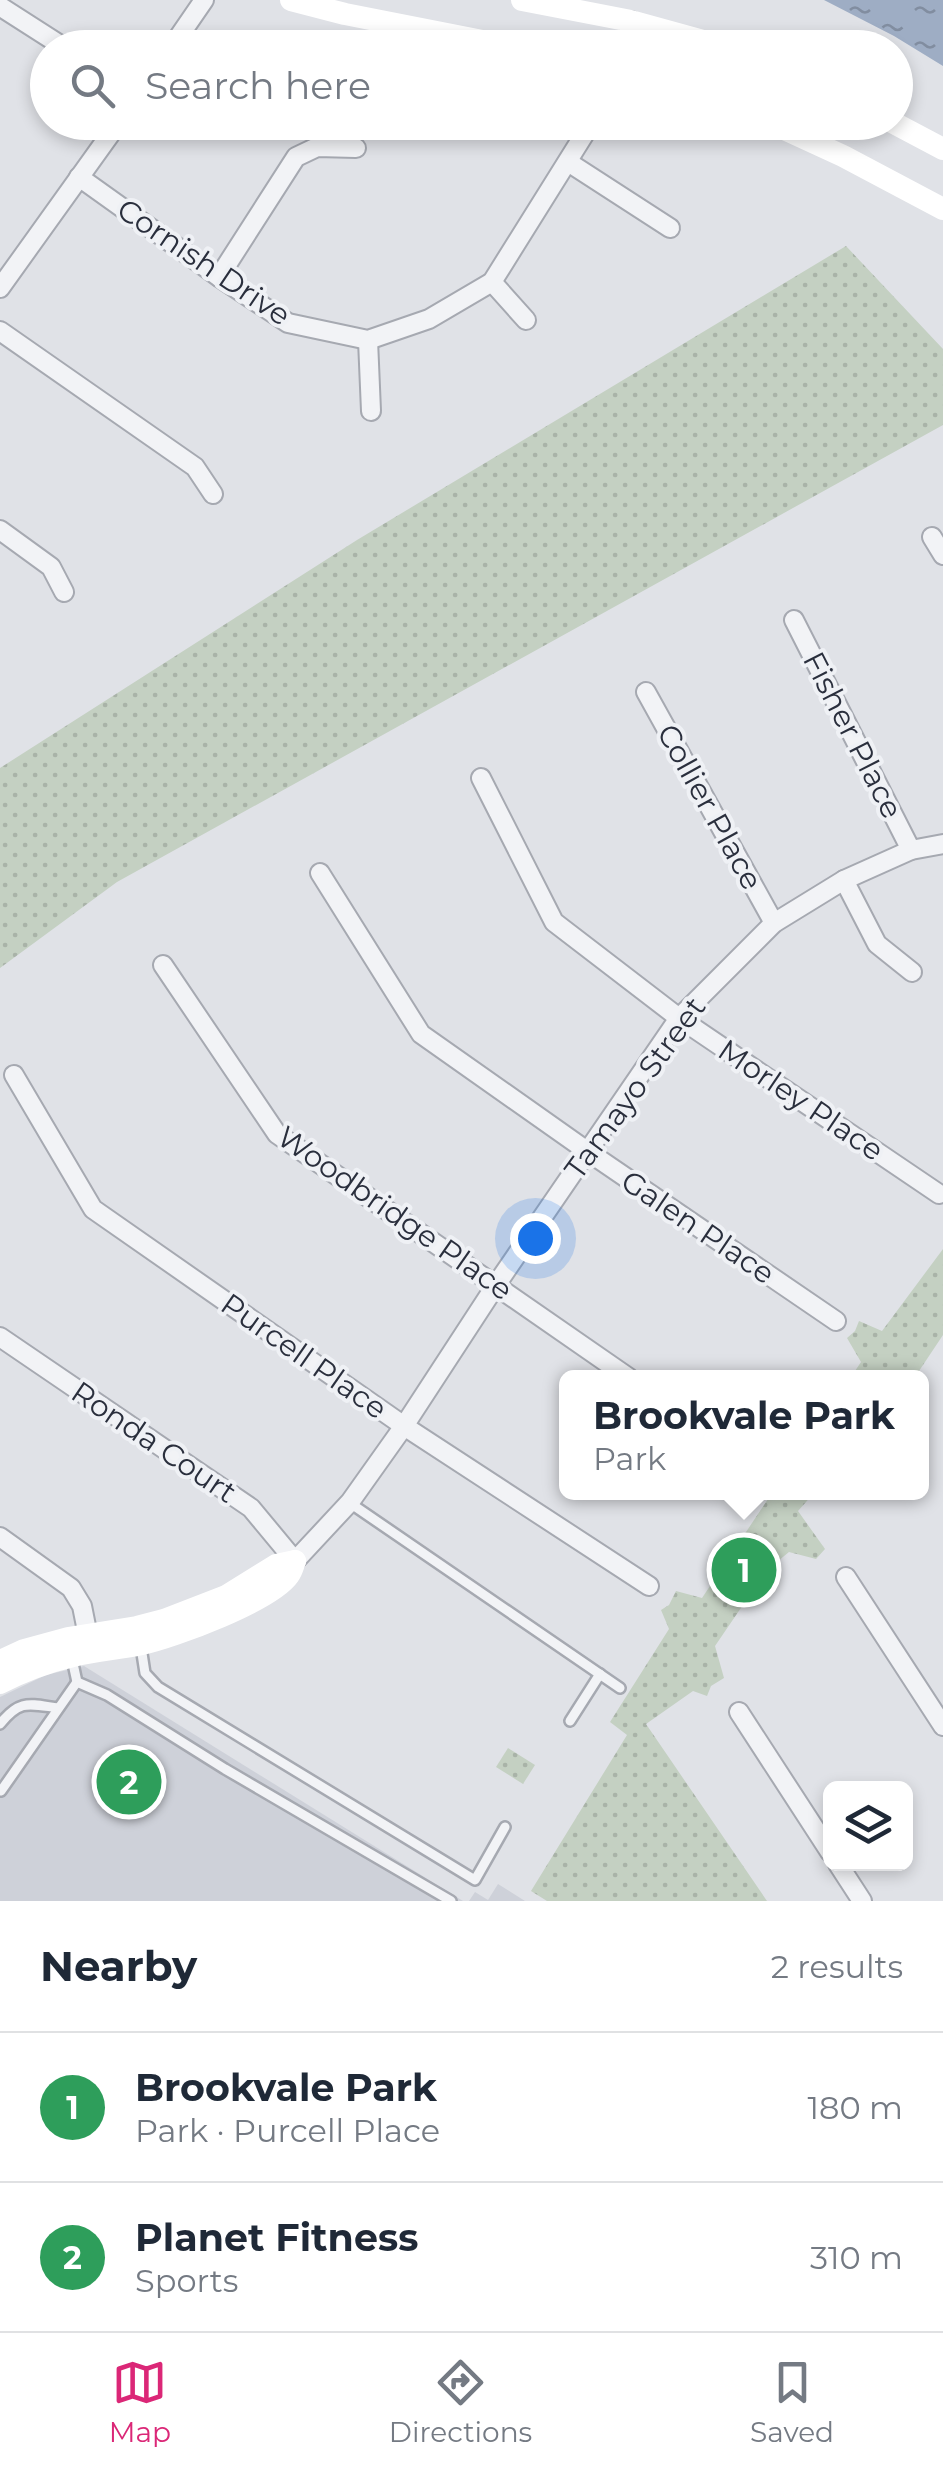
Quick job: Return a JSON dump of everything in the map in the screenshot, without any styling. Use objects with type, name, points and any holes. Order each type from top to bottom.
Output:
[{"type":"main road","points":[[290,0],[426,30]]},
{"type":"main road","points":[[522,0],[664,30]]},
{"type":"main road","points":[[913,133],[943,149]]},
{"type":"main road","points":[[808,140],[943,209]]},
{"type":"main road","name":"Tamayo Street","points":[[0,1660],[24,1650],[139,1636],[226,1596],[276,1565],[295,1561]]},
{"type":"main road","name":"Tamayo Street","points":[[0,1683],[80,1645]]},
{"type":"street","points":[[183,30],[204,0]]},
{"type":"street","points":[[0,8],[37,30]]},
{"type":"street","points":[[631,30],[632,21]]},
{"type":"street","points":[[0,288],[106,140]]},
{"type":"street","points":[[371,411],[368,340],[429,319],[492,282],[581,140]]},
{"type":"street","points":[[219,277],[296,157],[318,147],[356,148]]},
{"type":"street","points":[[568,162],[670,228]]},
{"type":"street","name":"Cornish Drive","points":[[79,177],[288,323],[368,340]]},
{"type":"street","points":[[492,282],[526,320]]},
{"type":"street","points":[[0,331],[195,467],[213,494]]},
{"type":"street","points":[[0,530],[51,567],[64,592]]},
{"type":"street","points":[[932,536],[943,555]]},
{"type":"street","name":"Fisher Place","points":[[794,620],[912,850]]},
{"type":"street","name":"Collier Place","points":[[646,692],[774,923]]},
{"type":"street","name":"Morley Place","points":[[481,778],[554,922],[679,1018],[940,1194]]},
{"type":"street","name":"Tamayo Street","points":[[295,1561],[350,1502],[404,1426],[496,1284],[679,1018],[774,923],[844,880],[912,850],[943,844]]},
{"type":"street","name":"Galen Place","points":[[320,873],[421,1034],[836,1321]]},
{"type":"street","points":[[844,880],[877,944],[912,972]]},
{"type":"street","name":"Woodbridge Place","points":[[163,965],[277,1134],[618,1370]]},
{"type":"street","name":"Purcell Place","points":[[14,1075],[93,1209],[404,1426],[649,1586]]},
{"type":"street","name":"Ronda Court","points":[[0,1337],[251,1508],[295,1561]]},
{"type":"street","points":[[0,1538],[72,1588],[82,1606],[80,1645]]},
{"type":"street","points":[[846,1577],[943,1726]]},
{"type":"street","points":[[739,1712],[823,1841]]},
{"type":"street","points":[[843,1871],[862,1901]]},
{"type":"lane","points":[[350,1502],[620,1688]]},
{"type":"lane","points":[[139,1636],[145,1673],[158,1688],[474,1880],[505,1828]]},
{"type":"lane","points":[[1,1791],[78,1682],[80,1645]]},
{"type":"lane","points":[[570,1721],[600,1674]]},
{"type":"lane","points":[[78,1682],[107,1695],[451,1901]]},
{"type":"lane","points":[[0,1724],[22,1704],[58,1708]]},
{"type":"shaded area","points":[[84,1666],[463,1901],[0,1901],[0,1697],[46,1675]]},
{"type":"shaded area","points":[[498,1884],[525,1901],[469,1901],[475,1892],[488,1900]]},
{"type":"green space","points":[[846,246],[943,349],[943,425],[117,882],[0,968],[0,768],[357,540]]},
{"type":"green space","points":[[943,1249],[943,1335],[920,1370],[856,1370],[861,1362],[847,1338],[859,1321],[882,1331]]},
{"type":"green space","points":[[767,1500],[808,1500],[798,1511],[825,1549],[816,1559],[789,1552],[754,1581],[745,1602],[715,1646],[724,1678],[711,1686],[707,1696],[693,1691],[646,1724],[767,1901],[547,1901],[531,1891],[627,1735],[610,1722],[669,1629],[661,1610],[669,1605],[676,1591],[702,1598]]},
{"type":"green space","points":[[508,1748],[535,1765],[523,1784],[496,1767]]},
{"type":"water","points":[[824,0],[943,0],[943,66],[913,48],[913,30],[882,30]]},
{"type":"place","name":"Brookvale Park","points":[[744,1570]]},
{"type":"place","name":"Planet Fitness","points":[[129,1782]]}]
